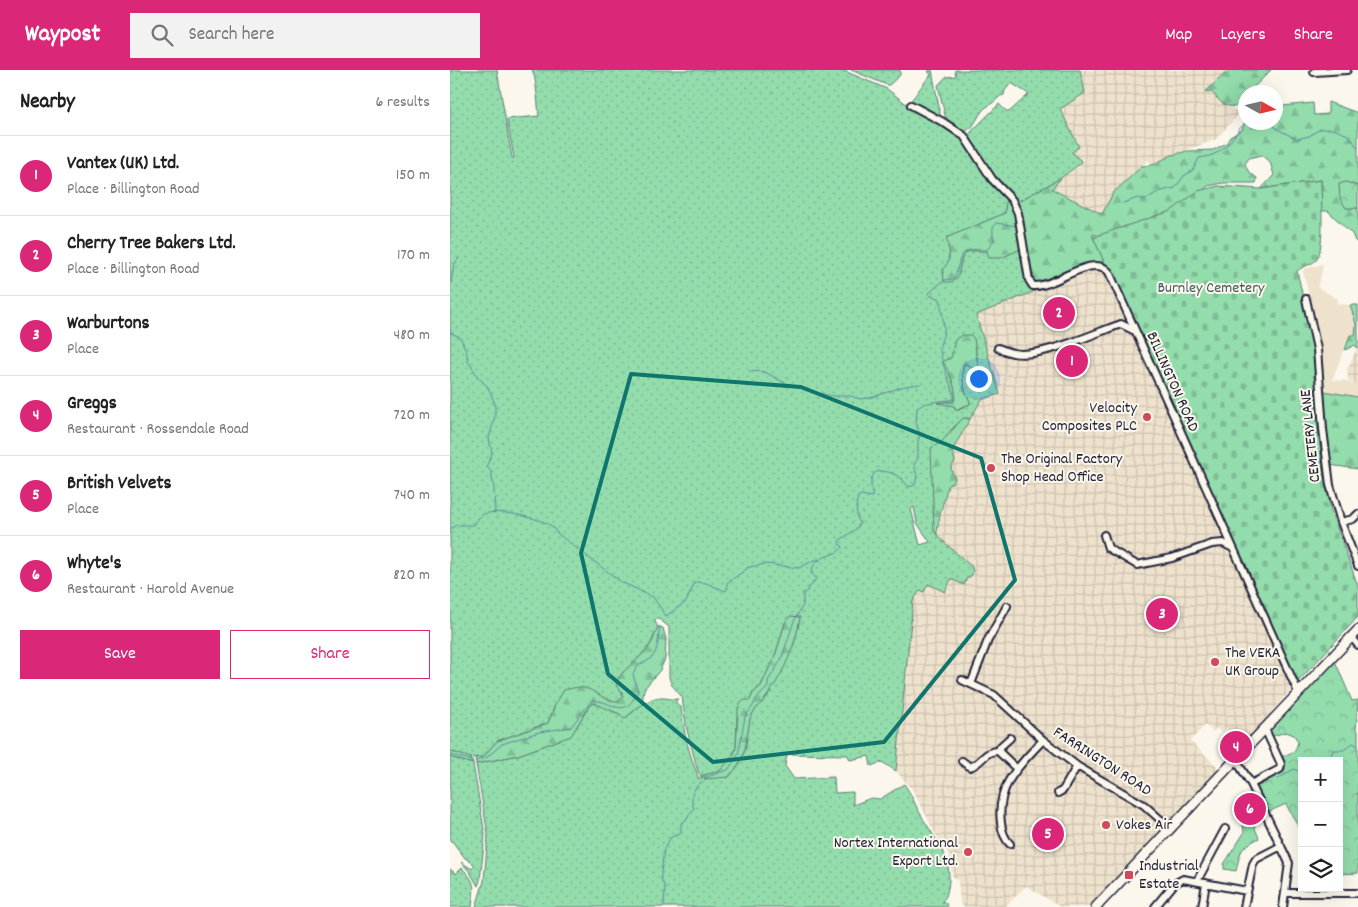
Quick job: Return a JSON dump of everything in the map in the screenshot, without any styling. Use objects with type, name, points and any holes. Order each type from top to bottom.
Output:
[{"type":"highway","points":[[1096,907],[1265,730],[1354,633]]},
{"type":"street","points":[[1314,72],[1347,70]]},
{"type":"street","points":[[911,105],[964,136],[992,179],[1012,200],[1018,213],[1029,280],[1033,286],[1044,285],[1087,267],[1105,267],[1109,272],[1134,330]]},
{"type":"street","name":"CEMETERY LANE","points":[[1306,299],[1317,349],[1323,428],[1330,485],[1341,522],[1358,566]]},
{"type":"street","name":"BILLINGTON ROAD","points":[[998,348],[1014,354],[1027,353],[1048,350],[1121,324],[1134,330],[1298,692]]},
{"type":"street","points":[[1341,522],[1353,519],[1358,514]]},
{"type":"street","points":[[1104,535],[1108,548],[1137,565],[1172,558],[1212,544],[1223,544],[1233,548]]},
{"type":"street","points":[[970,684],[988,640],[1007,606]]},
{"type":"street","points":[[1354,633],[1358,645]]},
{"type":"street","name":"FARRINGTON ROAD","points":[[962,680],[994,695],[1043,740],[1077,766],[1144,805],[1170,829]]},
{"type":"street","points":[[1252,784],[1280,769],[1281,764],[1265,730]]},
{"type":"street","points":[[998,751],[1010,738]]},
{"type":"street","points":[[1010,844],[1005,839],[999,809],[1003,790],[1017,769],[1043,740]]},
{"type":"street","points":[[962,761],[970,767],[975,766],[988,752],[998,751],[1017,769]]},
{"type":"street","points":[[1236,760],[1252,784],[1289,863],[1283,907]]},
{"type":"street","points":[[1058,793],[1063,790],[1077,766]]},
{"type":"street","points":[[1197,881],[1225,830]]},
{"type":"street","points":[[1244,907],[1253,864],[1256,860],[1281,846]]},
{"type":"street","points":[[1154,907],[1174,884],[1183,879],[1247,891]]},
{"type":"street","points":[[1202,907],[1206,883]]},
{"type":"street","points":[[1285,893],[1358,893]]},
{"type":"highlighted area","points":[[631,374],[801,387],[981,458],[1015,580],[884,742],[713,762],[608,674],[581,553]]},
{"type":"shaded area","points":[[1080,70],[1229,70],[1205,93],[1211,91],[1220,102],[1238,112],[1238,115],[1215,140],[1172,155],[1152,165],[1148,160],[1145,161],[1113,193],[1102,214],[1052,188],[1061,178],[1077,167],[1072,152],[1079,146],[1060,109],[1085,93]]},
{"type":"shaded area","points":[[1323,264],[1317,287],[1338,299],[1338,304],[1350,305],[1356,324],[1355,335],[1350,335],[1332,380],[1347,381],[1358,386],[1358,397],[1324,391],[1319,338],[1303,271],[1304,269]]},
{"type":"shaded area","points":[[1101,268],[1109,272],[1295,685],[1243,744],[1226,728],[1222,733],[1216,728],[1213,732],[1205,725],[1190,741],[1220,769],[1088,907],[1061,907],[1026,886],[1005,907],[964,907],[960,904],[958,881],[952,875],[949,855],[936,835],[914,792],[896,771],[915,578],[945,543],[938,537],[936,528],[941,517],[951,468],[955,461],[952,451],[982,399],[1000,394],[976,315],[1084,270]]},
{"type":"shaded area","points":[[1358,346],[1358,386],[1348,380],[1347,370]]},
{"type":"green space","points":[[450,70],[497,70],[512,158],[514,158],[507,119],[539,116],[536,84],[532,70],[842,70],[887,89],[909,106],[965,140],[1006,196],[1005,213],[947,238],[950,251],[948,264],[959,274],[960,264],[968,251],[1023,248],[1030,285],[1035,291],[976,315],[1000,394],[982,399],[970,419],[963,418],[950,431],[941,444],[934,531],[972,567],[973,572],[967,578],[964,585],[951,579],[945,592],[928,584],[924,592],[920,590],[913,601],[896,771],[882,762],[871,766],[869,756],[850,760],[848,755],[787,754],[785,766],[794,779],[834,777],[835,793],[853,792],[853,805],[871,798],[880,799],[904,784],[946,859],[949,878],[947,894],[942,901],[946,903],[947,907],[476,907],[484,881],[488,835],[476,764],[518,755],[546,745],[576,728],[589,706],[593,703],[620,714],[624,719],[647,702],[663,698],[678,699],[676,703],[681,707],[687,744],[699,779],[701,777],[705,779],[739,765],[745,750],[750,717],[767,697],[794,644],[800,618],[785,623],[776,653],[761,686],[753,693],[750,700],[737,716],[736,748],[734,754],[720,771],[701,776],[698,772],[686,726],[682,697],[671,684],[669,677],[669,627],[659,619],[654,620],[658,627],[650,645],[616,685],[622,692],[623,697],[618,701],[609,702],[598,694],[555,705],[548,723],[497,741],[483,757],[468,758],[450,751]],"holes":[[[974,339],[979,372],[964,364],[963,382],[970,404],[956,410],[954,406],[941,403],[954,401],[955,397],[954,386],[944,361],[951,358]],[[914,507],[917,523],[930,542],[920,545],[911,509]]]},
{"type":"green space","points":[[851,70],[900,70],[900,75],[887,85]]},
{"type":"green space","points":[[932,70],[940,113],[939,117],[910,102],[931,75],[928,71]]},
{"type":"green space","points":[[955,70],[1080,70],[1085,93],[1060,109],[1079,147],[1072,152],[1082,162],[1061,178],[1017,202],[996,179],[967,136],[999,104],[1009,112],[1029,94],[1011,83],[1003,96],[1001,95],[985,108],[971,128],[963,132],[946,120],[938,85],[946,77],[956,76]]},
{"type":"green space","points":[[1229,70],[1271,70],[1256,85],[1238,85],[1238,107],[1225,105],[1211,91],[1204,93]]},
{"type":"green space","points":[[1328,102],[1358,113],[1358,186],[1346,208],[1358,208],[1358,242],[1328,211],[1321,211],[1321,180],[1261,189],[1274,175],[1270,162],[1261,155],[1249,158],[1245,164],[1248,171],[1257,178],[1256,183],[1223,183],[1208,186],[1170,219],[1102,237],[1093,234],[1106,265],[1093,264],[1041,285],[1035,284],[1031,277],[1022,214],[1017,202],[1061,178],[1052,189],[1102,214],[1113,193],[1142,166],[1152,165],[1172,155],[1187,151],[1213,150],[1227,143],[1230,137],[1242,130],[1283,130],[1283,106],[1313,103],[1314,115],[1328,114]]},
{"type":"green space","name":"Burnley Cemetery","points":[[1321,180],[1322,233],[1319,253],[1316,261],[1297,271],[1314,345],[1318,429],[1323,471],[1331,511],[1358,586],[1358,617],[1295,685],[1093,237],[1171,211],[1198,191],[1218,186],[1261,189]]},
{"type":"green space","points":[[1346,182],[1358,186],[1358,208],[1346,208],[1340,199],[1339,184]]},
{"type":"green space","points":[[1006,196],[1016,214],[1023,248],[1001,258],[989,258],[987,251],[967,252],[961,260],[958,275],[955,279],[951,282],[944,282],[943,269],[948,262],[949,255],[946,238],[1005,213]]},
{"type":"green space","points":[[1350,305],[1358,305],[1358,349],[1355,345],[1345,350],[1350,335],[1355,335],[1356,324]]},
{"type":"green space","points":[[962,335],[971,335],[974,339],[979,372],[964,364],[963,382],[970,404],[959,408],[958,411],[954,406],[937,403],[954,401],[954,386],[943,361],[951,358],[955,340]]},
{"type":"green space","points":[[1324,391],[1358,397],[1358,469],[1329,465]]},
{"type":"green space","points":[[963,418],[970,419],[952,451],[955,461],[951,468],[955,479],[948,487],[937,534],[934,531],[931,448],[944,439]]},
{"type":"green space","points":[[790,616],[800,617],[792,648],[774,686],[751,716],[743,756],[729,777],[705,779],[701,777],[720,771],[734,754],[740,704],[744,700],[750,700],[753,693],[761,686],[776,653],[785,623]]},
{"type":"green space","points":[[658,627],[663,628],[666,639],[665,659],[660,670],[644,689],[642,704],[624,719],[620,714],[593,703],[589,706],[571,736],[518,755],[476,764],[475,758],[483,757],[497,741],[548,723],[555,705],[564,690],[582,687],[594,691],[609,700],[619,701],[623,697],[622,692],[616,685],[621,674],[646,650],[653,641]]},
{"type":"green space","points":[[1335,661],[1352,701],[1358,700],[1356,730],[1358,731],[1358,873],[1343,874],[1343,757],[1298,757],[1298,826],[1286,804],[1268,812],[1255,788],[1257,784],[1259,786],[1266,782],[1265,779],[1282,770],[1279,758],[1295,751],[1298,742],[1294,735],[1286,732],[1273,736],[1269,732]]},
{"type":"green space","points":[[450,751],[471,758],[473,764],[450,757]]},
{"type":"green space","points":[[450,757],[473,764],[485,835],[478,886],[470,872],[461,862],[472,869],[475,865],[465,858],[452,841],[450,842]]},
{"type":"green space","points":[[1259,809],[1261,813],[1251,819],[1259,838],[1244,848],[1236,871],[1224,869],[1224,864],[1244,833],[1242,817]]},
{"type":"green space","points":[[462,868],[472,882],[472,907],[450,907],[450,869],[456,874]]},
{"type":"waterway","points":[[1279,130],[1297,139],[1309,136],[1320,129],[1333,129],[1348,135],[1358,148]]},
{"type":"waterway","points":[[1123,203],[1138,198],[1146,200],[1160,192],[1175,188],[1184,176],[1193,170],[1199,158],[1210,156],[1221,150],[1239,130]]},
{"type":"waterway","points":[[704,778],[728,770],[738,755],[745,717],[756,699],[768,687],[768,681],[781,660],[794,621],[803,605],[803,594],[816,578],[811,573],[813,567],[821,559],[843,547],[839,544],[840,540],[856,529],[860,523],[856,505],[858,497],[860,495],[872,497],[871,482],[874,474],[881,471],[894,474],[901,478],[909,487],[915,485],[917,476],[914,465],[918,458],[920,435],[916,422],[917,408],[931,402],[954,399],[940,350],[944,328],[940,299],[929,295],[929,293],[944,280],[953,279],[961,256],[964,253],[971,250],[987,250],[994,240],[993,229],[996,223],[1017,226]]},
{"type":"waterway","points":[[450,287],[454,265],[459,258]]},
{"type":"waterway","points":[[450,329],[451,333],[460,337],[466,350],[468,361],[478,377],[488,387],[495,404],[495,416],[489,438],[492,453],[487,465],[491,472],[494,488],[495,513]]},
{"type":"waterway","points":[[749,371],[765,372],[783,382],[808,391],[832,396],[851,396],[859,399],[870,398],[905,386],[920,384]]},
{"type":"waterway","points":[[450,529],[456,525],[474,525],[483,515],[494,512],[520,515],[545,522],[621,582],[653,597],[666,616],[686,602],[695,582],[706,583],[725,591],[727,590],[727,583],[749,567],[766,564],[799,568],[814,560],[820,560]]},
{"type":"waterway","points":[[476,761],[487,757],[502,744],[539,732],[571,727],[592,700],[623,708],[628,706],[638,692],[633,674],[639,665],[654,655],[657,648],[660,626]]},
{"type":"waterway","points":[[1330,757],[1333,750],[1344,750],[1353,743],[1358,746]]},
{"type":"waterway","points":[[450,755],[471,760]]},
{"type":"waterway","points":[[1278,779],[1294,769],[1298,771]]},
{"type":"waterway","points":[[664,907],[665,888],[661,879],[664,849],[671,837],[681,832],[681,823],[686,820],[694,809],[692,795],[695,788],[701,782]]},
{"type":"place","name":"Cherry Tree Bakers Ltd.","points":[[1059,313]]},
{"type":"place","name":"Vantex (UK) Ltd.","points":[[1072,361]]},
{"type":"place","name":"Velocity Composites PLC","points":[[1147,417]]},
{"type":"place","name":"The Original Factory Shop Head Office","points":[[991,468]]},
{"type":"place","name":"Warburtons","points":[[1162,614]]},
{"type":"place","name":"The VEKA UK Group","points":[[1215,662]]},
{"type":"place","name":"Greggs","points":[[1236,747]]},
{"type":"place","name":"Whyte's","points":[[1250,809]]},
{"type":"place","name":"Vokes Air","points":[[1106,825]]},
{"type":"place","name":"British Velvets","points":[[1048,834]]},
{"type":"place","name":"Nortex International Export Ltd.","points":[[968,852]]},
{"type":"place","name":"Industrial Estate","points":[[1129,875]]}]
